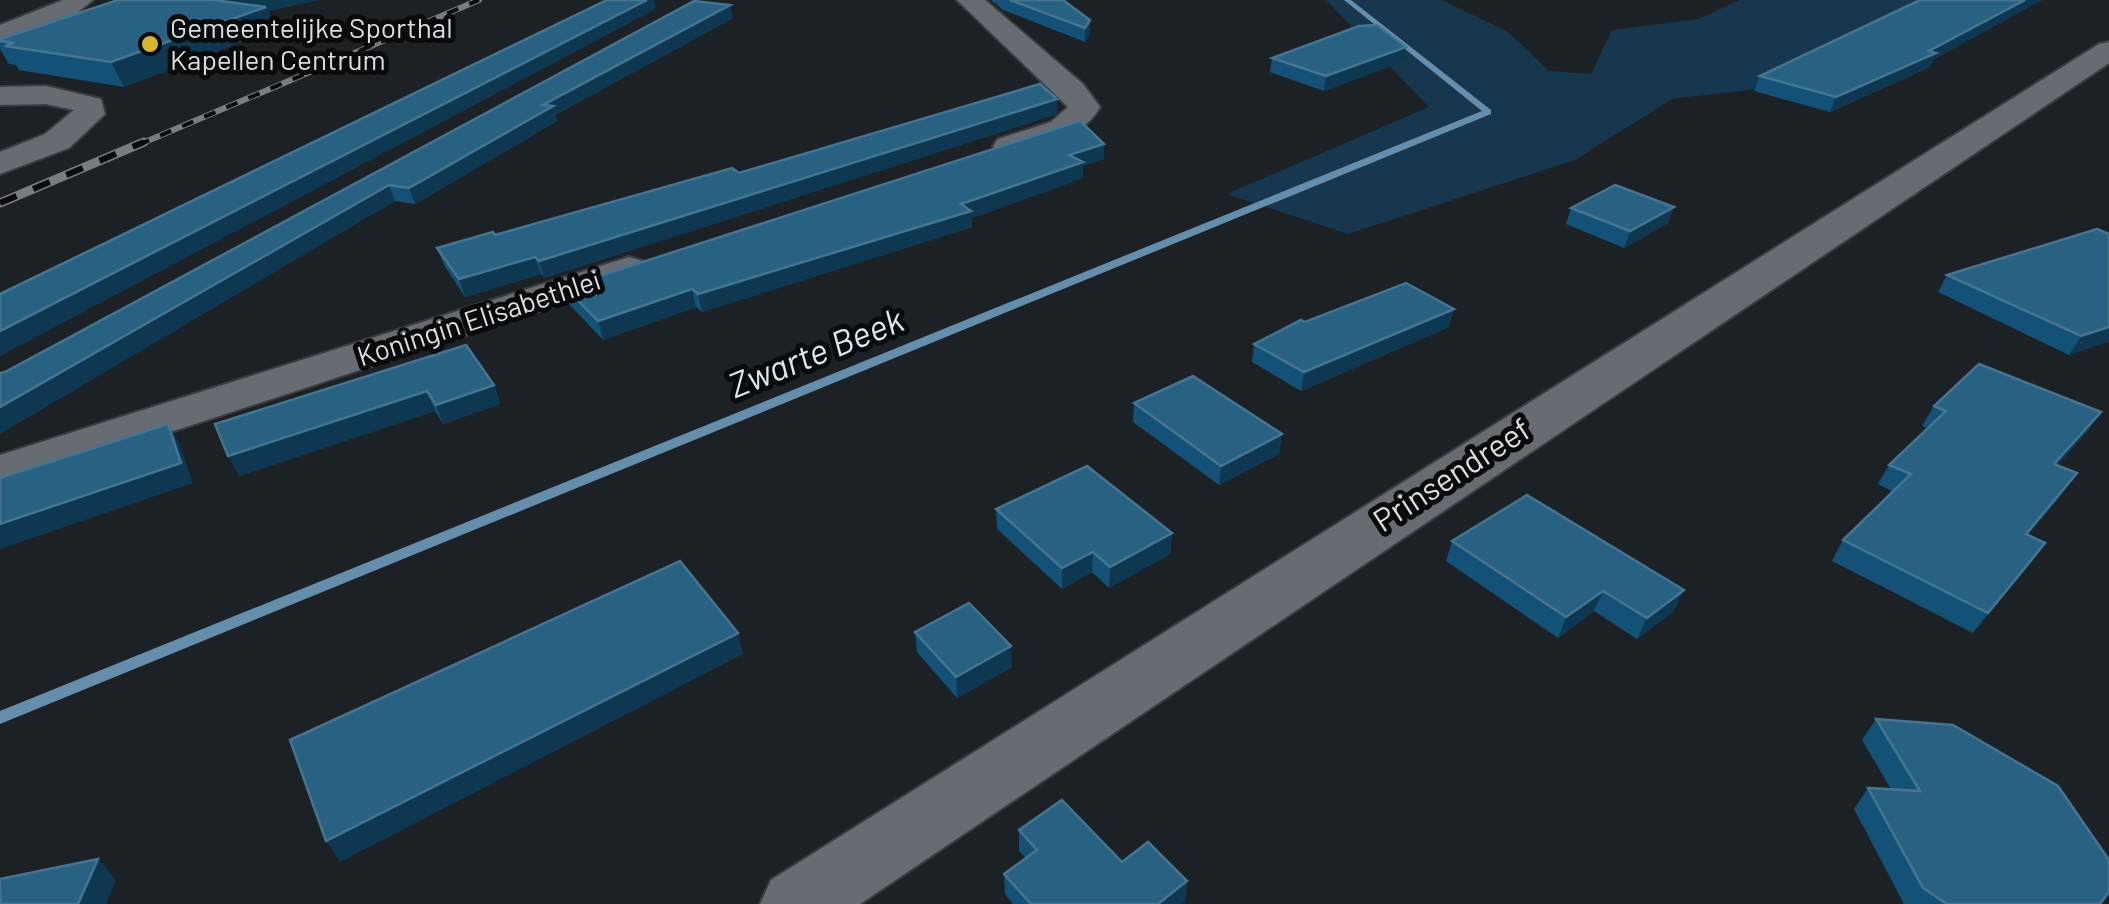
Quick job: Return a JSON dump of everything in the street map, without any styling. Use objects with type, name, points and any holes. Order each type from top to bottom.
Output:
[{"type":"street","points":[[0,34],[64,11],[80,0]]},
{"type":"street","points":[[966,160],[1061,129],[1080,118],[1084,107],[1072,90],[970,0]]},
{"type":"street","name":"Prinsendreef","points":[[798,904],[2109,50]]},
{"type":"street","points":[[0,96],[60,96],[90,106],[89,114],[69,134],[0,164]]},
{"type":"street","name":"Koningin Elisabethlei","points":[[0,472],[663,258]]},
{"type":"shaded area","points":[[1326,0],[1442,0],[1508,32],[1549,71],[1591,74],[1612,30],[1699,19],[1739,0],[1930,0],[1799,84],[1672,99],[1575,160],[1348,234],[1227,194],[1429,107]]},
{"type":"building","points":[[118,0],[214,0],[266,7],[111,62],[5,46],[14,43],[0,41]]},
{"type":"building","points":[[607,0],[647,0],[0,331],[0,294]]},
{"type":"building","points":[[1010,0],[1063,0],[1090,20],[1085,28]]},
{"type":"building","points":[[1920,0],[2025,0],[1929,51],[1936,53],[1836,97],[1760,76]]},
{"type":"building","points":[[694,1],[730,5],[543,105],[553,106],[409,188],[389,185],[0,407],[0,373]]},
{"type":"building","points":[[1377,25],[1406,47],[1326,76],[1272,58],[1359,26]]},
{"type":"building","points":[[1040,84],[1057,99],[539,261],[535,257],[459,279],[437,248],[732,168],[739,173]]},
{"type":"building","points":[[1080,121],[1104,144],[1069,155],[1083,162],[961,204],[971,211],[698,294],[692,289],[598,321],[565,287]]},
{"type":"building","points":[[1615,185],[1674,207],[1630,231],[1571,208]]},
{"type":"building","points":[[2097,229],[2109,234],[2109,327],[2081,336],[1947,275]]},
{"type":"building","points":[[1406,283],[1454,309],[1304,372],[1254,344],[1301,320],[1305,322]]},
{"type":"building","points":[[466,345],[494,385],[436,405],[427,391],[228,456],[215,424]]},
{"type":"building","points":[[1979,364],[2101,412],[2054,464],[2077,473],[2026,534],[2045,543],[1988,613],[1843,540],[1911,474],[1889,465],[1946,411],[1934,406]]},
{"type":"building","points":[[1193,376],[1282,434],[1221,466],[1134,403]]},
{"type":"building","points":[[168,424],[181,463],[0,524],[0,478]]},
{"type":"building","points":[[1087,466],[1172,533],[1110,567],[1093,552],[1062,568],[996,509]]},
{"type":"building","points":[[1527,495],[1684,590],[1647,618],[1603,591],[1566,617],[1452,541]]},
{"type":"building","points":[[680,561],[738,633],[326,841],[290,740]]},
{"type":"building","points":[[969,603],[1011,646],[956,677],[915,632]]},
{"type":"building","points":[[1876,719],[1953,725],[2058,786],[2109,860],[2109,892],[2100,904],[1947,904],[1923,888],[1868,788],[1920,791]]},
{"type":"building","points":[[1062,800],[1122,862],[1148,842],[1187,881],[1158,904],[1031,904],[1004,874],[1037,850],[1019,830]]},
{"type":"building","points":[[98,859],[78,904],[0,904],[0,879]]},
{"type":"waterway","name":"Zwarte Beek","points":[[0,718],[1488,112],[1347,0]]},
{"type":"railway","points":[[138,145],[479,0]]},
{"type":"railway","points":[[0,203],[144,142]]},
{"type":"place","name":"Gemeentelijke Sporthal Kapellen Centrum","points":[[150,44]]}]
